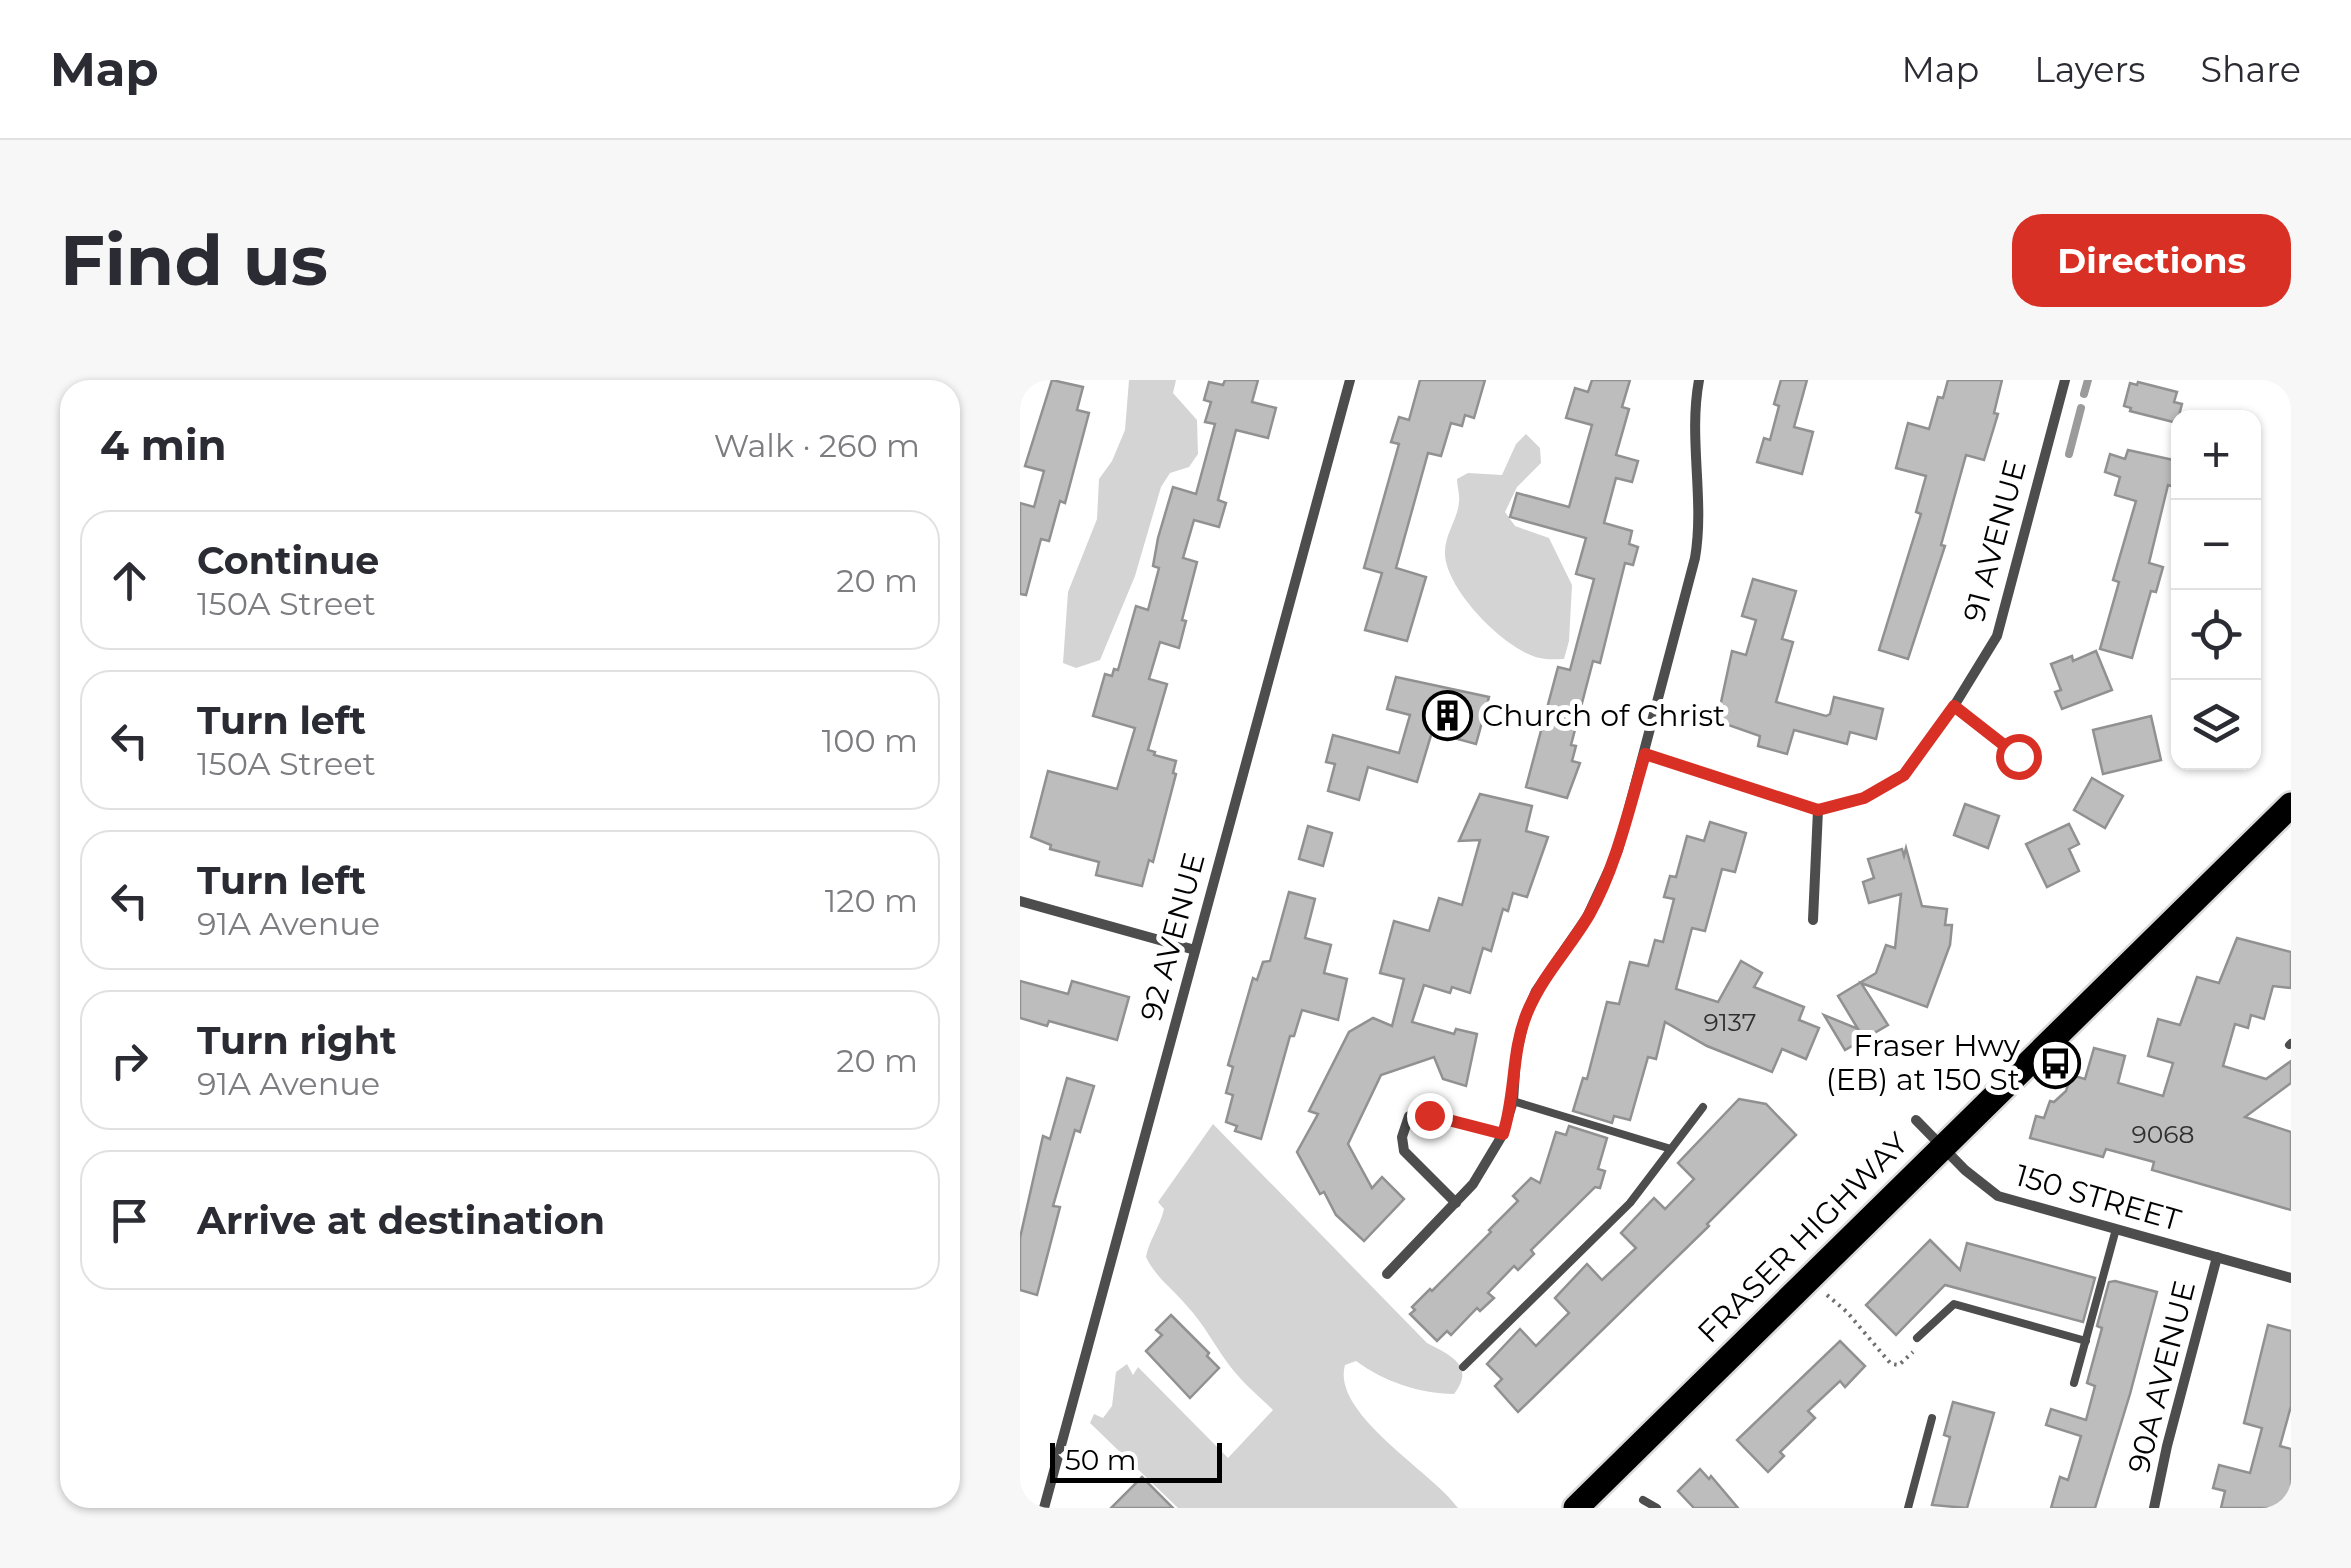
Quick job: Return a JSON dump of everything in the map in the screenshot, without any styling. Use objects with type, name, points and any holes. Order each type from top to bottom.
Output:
[{"type":"main road","name":"FRASER HIGHWAY","points":[[1576,1508],[2291,806]]},
{"type":"street","name":"92 AVENUE","points":[[1044,1508],[1350,380]]},
{"type":"street","points":[[1387,1274],[1486,1166],[1503,1134],[1512,1101],[1516,1056],[1536,991],[1587,917],[1618,850],[1698,542],[1695,407],[1699,380]]},
{"type":"street","name":"91 AVENUE","points":[[1818,810],[1864,798],[1904,775],[1954,706],[1997,636],[2065,380]]},
{"type":"street","points":[[1954,706],[2018,756]]},
{"type":"street","points":[[1645,754],[1818,810],[1814,920]]},
{"type":"street","points":[[1020,901],[1196,950]]},
{"type":"street","points":[[1456,1203],[1404,1151],[1402,1137],[1410,1116],[1420,1113],[1503,1134]]},
{"type":"street","name":"150 STREET","points":[[1916,1120],[1998,1196],[2291,1278]]},
{"type":"street","name":"90A AVENUE","points":[[2154,1508],[2218,1258]]},
{"type":"lane","points":[[1512,1101],[1672,1149]]},
{"type":"lane","points":[[1463,1367],[1630,1203],[1704,1107]]},
{"type":"lane","points":[[2074,1383],[2116,1229]]},
{"type":"lane","points":[[1917,1338],[1954,1304],[2086,1341]]},
{"type":"lane","points":[[1908,1508],[1932,1418]]},
{"type":"lane","points":[[1643,1500],[1657,1508]]},
{"type":"path","points":[[1827,1296],[1847,1312],[1891,1364],[1899,1364],[1913,1352],[1917,1338]]},
{"type":"shaded area","points":[[1129,380],[1176,380],[1173,393],[1197,420],[1198,454],[1189,467],[1170,473],[1161,487],[1135,576],[1100,660],[1076,668],[1063,663],[1068,592],[1097,519],[1099,479],[1112,461],[1125,430]]},
{"type":"shaded area","points":[[1526,434],[1540,448],[1541,463],[1517,487],[1505,512],[1515,526],[1549,538],[1572,585],[1569,641],[1564,659],[1543,659],[1526,653],[1495,632],[1455,584],[1445,554],[1458,508],[1457,479],[1468,473],[1502,475],[1516,444]]},
{"type":"shaded area","points":[[1213,1124],[1427,1343],[1457,1362],[1462,1376],[1454,1394],[1402,1385],[1356,1361],[1345,1365],[1345,1384],[1368,1423],[1458,1508],[1178,1508],[1090,1423],[1094,1414],[1103,1418],[1112,1406],[1116,1372],[1127,1364],[1133,1375],[1138,1367],[1228,1458],[1273,1410],[1233,1370],[1194,1313],[1146,1257],[1164,1209],[1158,1202]]},
{"type":"building","points":[[1052,380],[1083,387],[1077,410],[1089,413],[1065,503],[1060,501],[1049,541],[1041,539],[1026,595],[1020,594],[1020,503],[1034,507],[1044,471],[1025,466]]},
{"type":"building","points":[[1225,380],[1258,380],[1252,402],[1276,408],[1268,438],[1236,430],[1218,500],[1226,503],[1219,527],[1194,520],[1183,558],[1197,562],[1179,648],[1160,642],[1149,679],[1167,684],[1148,750],[1176,761],[1176,774],[1153,862],[1149,860],[1142,886],[1096,875],[1099,862],[1050,849],[1051,845],[1031,837],[1048,771],[1117,789],[1135,728],[1093,716],[1105,674],[1112,676],[1114,669],[1118,670],[1136,606],[1148,610],[1159,568],[1153,566],[1158,538],[1173,487],[1196,494],[1215,424],[1205,422],[1211,402],[1204,400],[1209,382],[1223,385]]},
{"type":"building","points":[[1420,380],[1485,380],[1474,418],[1465,415],[1462,426],[1451,423],[1441,456],[1428,453],[1396,568],[1426,577],[1407,641],[1365,630],[1382,573],[1364,568],[1399,444],[1391,442],[1399,417],[1409,420]]},
{"type":"building","points":[[1592,380],[1630,380],[1622,407],[1629,409],[1616,455],[1638,461],[1632,482],[1616,478],[1604,523],[1632,531],[1629,544],[1638,547],[1633,565],[1625,563],[1600,663],[1593,661],[1571,745],[1576,746],[1572,761],[1580,763],[1567,798],[1526,787],[1558,667],[1570,670],[1594,579],[1576,574],[1586,538],[1510,517],[1517,493],[1569,507],[1592,425],[1566,418],[1575,388],[1588,392]]},
{"type":"building","points":[[1781,380],[1807,380],[1794,427],[1813,432],[1802,474],[1757,462],[1764,438],[1770,440]]},
{"type":"building","points":[[1948,380],[2002,380],[1994,413],[1998,414],[1984,460],[1966,455],[1941,545],[1945,546],[1908,659],[1879,650],[1921,514],[1916,512],[1926,476],[1896,468],[1908,423],[1929,429],[1938,397],[1943,398]]},
{"type":"building","points":[[2138,382],[2177,392],[2174,402],[2182,404],[2180,410],[2171,410],[2171,421],[2130,411],[2124,406],[2130,383]]},
{"type":"building","points":[[2128,450],[2171,459],[2171,486],[2168,485],[2149,563],[2163,567],[2156,592],[2151,591],[2132,658],[2100,649],[2119,582],[2113,580],[2136,501],[2115,495],[2120,477],[2105,472],[2110,454],[2125,459]]},
{"type":"building","points":[[1753,579],[1796,591],[1782,639],[1793,642],[1776,702],[1826,716],[1834,697],[1883,709],[1876,739],[1850,732],[1847,744],[1794,730],[1787,754],[1758,746],[1760,736],[1717,721],[1732,651],[1746,655],[1756,620],[1742,616]]},
{"type":"building","points":[[2096,651],[2112,690],[2062,709],[2055,692],[2061,690],[2051,664],[2072,656],[2073,661]]},
{"type":"building","points":[[1396,677],[1489,697],[1476,744],[1432,732],[1417,782],[1368,767],[1359,800],[1328,791],[1335,764],[1326,762],[1333,735],[1399,753],[1410,715],[1387,709]]},
{"type":"building","points":[[2151,716],[2161,760],[2103,774],[2093,730]]},
{"type":"building","points":[[2092,778],[2123,796],[2105,828],[2074,810]]},
{"type":"building","points":[[1480,794],[1532,806],[1526,831],[1548,837],[1527,897],[1513,893],[1508,911],[1503,909],[1491,951],[1483,948],[1470,993],[1452,987],[1450,993],[1424,985],[1412,1022],[1454,1034],[1456,1029],[1477,1034],[1466,1086],[1443,1079],[1434,1057],[1381,1075],[1348,1144],[1372,1188],[1382,1177],[1404,1199],[1364,1241],[1336,1215],[1324,1192],[1320,1194],[1297,1152],[1318,1114],[1309,1111],[1349,1032],[1373,1018],[1392,1026],[1404,979],[1380,973],[1394,921],[1429,931],[1439,898],[1462,905],[1480,840],[1459,841]]},
{"type":"building","points":[[1965,804],[1999,816],[1988,848],[1954,835]]},
{"type":"building","points":[[1710,822],[1746,833],[1735,872],[1722,869],[1705,931],[1692,928],[1676,989],[1718,1002],[1741,961],[1762,973],[1754,987],[1804,1007],[1799,1020],[1819,1028],[1806,1059],[1782,1049],[1772,1072],[1707,1046],[1665,1022],[1656,1059],[1648,1057],[1630,1120],[1614,1116],[1612,1123],[1573,1111],[1583,1078],[1587,1079],[1607,1002],[1619,1004],[1630,962],[1648,966],[1655,940],[1663,942],[1674,899],[1664,897],[1670,876],[1676,877],[1687,836],[1704,841]]},
{"type":"building","points":[[2069,824],[2079,844],[2069,849],[2079,871],[2047,887],[2026,844]]},
{"type":"building","points":[[1308,826],[1332,833],[1323,866],[1299,859]]},
{"type":"building","points":[[1906,848],[1922,906],[1947,909],[1945,925],[1952,925],[1950,945],[1927,1007],[1861,983],[1888,1025],[1845,1050],[1824,1015],[1858,1029],[1838,996],[1876,973],[1886,945],[1895,948],[1901,894],[1869,903],[1863,882],[1874,878],[1868,859],[1902,849],[1904,856]]},
{"type":"building","points":[[1289,892],[1315,899],[1305,938],[1331,945],[1324,973],[1347,979],[1338,1020],[1302,1010],[1294,1036],[1290,1036],[1261,1139],[1235,1131],[1237,1126],[1226,1122],[1233,1095],[1226,1093],[1233,1067],[1228,1065],[1253,978],[1257,980],[1263,962],[1270,961]]},
{"type":"building","points":[[2237,938],[2291,952],[2291,988],[2273,986],[2264,1019],[2251,1015],[2248,1028],[2235,1024],[2223,1066],[2266,1079],[2291,1061],[2291,1083],[2245,1117],[2291,1132],[2291,1210],[2152,1170],[2154,1162],[2106,1149],[2103,1157],[2030,1138],[2036,1116],[2044,1118],[2050,1101],[2066,1091],[2071,1075],[2085,1079],[2094,1048],[2125,1056],[2118,1083],[2163,1096],[2173,1063],[2148,1056],[2158,1019],[2180,1025],[2197,977],[2219,983]]},
{"type":"building","points":[[1020,981],[1068,994],[1072,981],[1129,997],[1117,1040],[1049,1021],[1047,1026],[1020,1018]]},
{"type":"building","points":[[1067,1078],[1094,1086],[1080,1132],[1075,1130],[1053,1206],[1060,1207],[1037,1295],[1020,1290],[1020,1238],[1043,1136],[1050,1139]]},
{"type":"building","points":[[1739,1099],[1766,1104],[1796,1135],[1709,1226],[1518,1412],[1495,1386],[1502,1379],[1487,1364],[1520,1329],[1536,1346],[1569,1313],[1555,1298],[1587,1264],[1602,1280],[1636,1248],[1621,1233],[1654,1198],[1665,1209],[1694,1179],[1678,1163]]},
{"type":"building","points":[[1569,1126],[1607,1138],[1598,1169],[1605,1171],[1600,1188],[1595,1187],[1531,1250],[1534,1254],[1518,1270],[1514,1266],[1488,1293],[1494,1298],[1480,1311],[1477,1308],[1451,1335],[1447,1331],[1437,1341],[1410,1314],[1415,1310],[1412,1307],[1491,1232],[1518,1201],[1513,1196],[1531,1178],[1540,1183],[1556,1132],[1566,1135]]},
{"type":"building","points":[[1930,1240],[1960,1270],[1967,1243],[2095,1278],[2083,1322],[1945,1285],[1896,1335],[1866,1305]]},
{"type":"building","points":[[2109,1282],[2157,1292],[2130,1394],[2095,1508],[2051,1508],[2060,1477],[2068,1480],[2081,1436],[2046,1425],[2051,1409],[2086,1420],[2095,1386],[2087,1383],[2102,1328],[2097,1326]]},
{"type":"building","points":[[1171,1315],[1219,1368],[1190,1398],[1146,1351],[1162,1335],[1156,1330]]},
{"type":"building","points":[[2268,1325],[2291,1331],[2291,1406],[2280,1446],[2291,1449],[2291,1508],[2221,1508],[2225,1491],[2213,1488],[2219,1465],[2250,1473],[2262,1428],[2244,1423]]},
{"type":"building","points":[[1840,1341],[1865,1366],[1845,1387],[1840,1381],[1808,1411],[1815,1418],[1780,1452],[1784,1456],[1768,1472],[1737,1440]]},
{"type":"building","points":[[1953,1402],[1994,1413],[1967,1508],[1932,1505],[1950,1437],[1944,1435]]},
{"type":"building","points":[[1700,1469],[1738,1508],[1694,1508],[1678,1491]]},
{"type":"building","points":[[1142,1477],[1173,1508],[1111,1508]]},
{"type":"waterway","points":[[2084,394],[2088,380]]},
{"type":"waterway","points":[[2069,454],[2081,408]]},
{"type":"place","name":"Church of Christ","points":[[1447,716]]},
{"type":"place","name":"Fraser Hwy (EB) at 150 St","points":[[2055,1063]]},
{"type":"route","points":[[1429,1115],[1503,1134],[1525,1018],[1536,991],[1601,891],[1618,850],[1645,754],[1818,810],[1864,798],[1904,775],[1954,706],[2018,756]]}]
